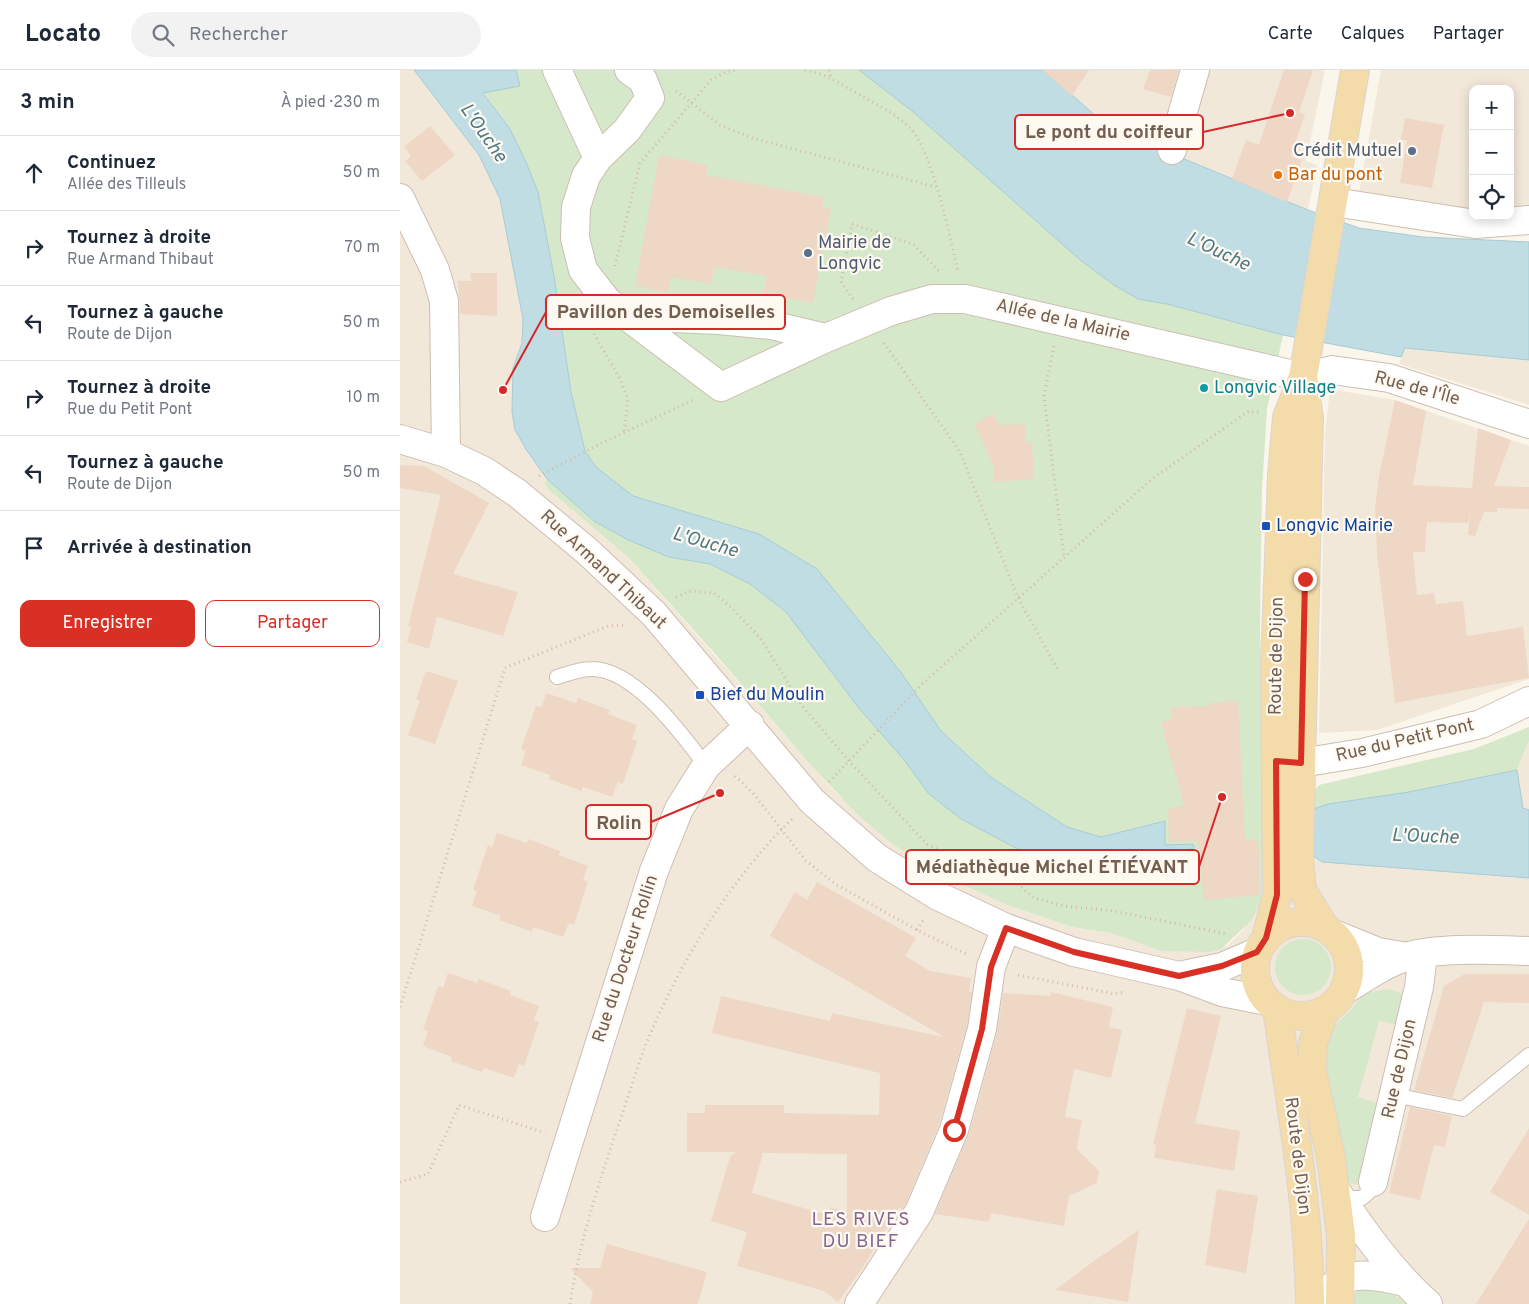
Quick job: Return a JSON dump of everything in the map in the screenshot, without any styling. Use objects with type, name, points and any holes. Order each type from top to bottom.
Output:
[{"type":"main road","name":"Route de Dijon","points":[[1261,944],[1290,893],[1299,858],[1275,665],[1287,417],[1303,377],[1355,70]]},
{"type":"main road","name":"Route de Dijon","points":[[1288,762],[1309,418],[1303,377]]},
{"type":"main road","name":"Route de Dijon","points":[[1290,893],[1330,931]]},
{"type":"main road","points":[[1293,922],[1309,922],[1330,931],[1345,948],[1349,962],[1349,976],[1345,990],[1325,1010],[1313,1015],[1301,1016],[1272,1005],[1259,990],[1255,978],[1254,964],[1261,944],[1278,927],[1293,922]]},
{"type":"main road","name":"Route de Dijon","points":[[1272,1005],[1301,1171],[1310,1266],[1310,1304]]},
{"type":"main road","name":"Route de Dijon","points":[[1325,1010],[1313,1043],[1312,1070],[1331,1158],[1336,1191],[1341,1235],[1341,1291]]},
{"type":"street","points":[[557,70],[598,158]]},
{"type":"street","points":[[629,70],[643,80],[650,98],[627,130],[598,158],[586,176],[576,207],[574,238],[583,270],[617,309],[720,387]]},
{"type":"street","points":[[1172,150],[1195,70]]},
{"type":"street","points":[[400,198],[436,270],[444,301],[446,453]]},
{"type":"street","points":[[1334,202],[1475,224],[1529,220]]},
{"type":"street","name":"Allée de la Mairie","points":[[720,387],[868,320],[932,300],[965,300],[1059,319],[1303,377]]},
{"type":"street","points":[[617,309],[771,326],[826,338]]},
{"type":"street","name":"Rue de l'Île","points":[[1303,377],[1332,370],[1389,378],[1529,424]]},
{"type":"street","name":"Rue Armand Thibaut","points":[[400,439],[446,453],[484,471],[517,493],[588,552],[654,614],[750,725],[812,801],[877,858],[938,896],[1006,928],[1074,952],[1179,976],[1222,992],[1272,1005]]},
{"type":"street","name":"Rue du Petit Pont","points":[[1288,762],[1362,753],[1481,724],[1529,701]]},
{"type":"street","name":"Rue du Docteur Rollin","points":[[546,1217],[654,871],[679,809],[713,759],[750,725]]},
{"type":"street","points":[[859,1304],[919,1212],[954,1130],[982,1029],[991,967],[1006,928]]},
{"type":"street","points":[[1330,931],[1378,952],[1415,956]]},
{"type":"street","name":"Rue Armand Thibaut","points":[[1179,976],[1222,966],[1261,944]]},
{"type":"street","points":[[1345,990],[1379,969],[1415,956],[1445,952],[1529,951]]},
{"type":"street","name":"Rue de Dijon","points":[[1373,1182],[1419,987],[1415,956]]},
{"type":"street","points":[[1336,1191],[1364,1233],[1404,1282],[1428,1304]]},
{"type":"street","points":[[1318,1304],[1325,1292],[1341,1291],[1353,1276],[1379,1276],[1404,1282]]},
{"type":"lane","points":[[557,677],[591,669],[615,673],[658,706],[713,759]]},
{"type":"lane","points":[[1394,1095],[1463,1109],[1529,1055]]},
{"type":"lane","points":[[1336,1191],[1348,1198],[1362,1198],[1371,1190],[1373,1182]]},
{"type":"path","points":[[624,432],[628,400],[620,379],[592,332],[594,318],[617,309],[640,163],[711,80],[726,72],[738,70]]},
{"type":"path","points":[[805,70],[832,78],[893,114],[911,128],[920,144],[936,187],[965,300]]},
{"type":"path","points":[[829,70],[832,78]]},
{"type":"path","points":[[692,103],[720,126],[752,138],[936,187]]},
{"type":"path","points":[[965,300],[913,244],[852,224],[841,282],[960,452],[1018,598],[1058,670]]},
{"type":"path","points":[[1059,319],[1044,396],[1064,558]]},
{"type":"path","points":[[539,476],[624,432],[720,387]]},
{"type":"path","points":[[570,1304],[576,1264],[589,1215],[648,1039],[702,935],[726,899],[781,830],[812,801],[848,760],[921,685],[1152,479],[1249,411],[1287,417]]},
{"type":"path","points":[[400,1007],[505,668],[608,626],[638,625],[654,614],[670,599],[689,591],[714,593],[761,639],[803,708],[848,760],[926,844],[957,859],[1003,872],[1034,898],[1064,906],[1114,911],[1189,926],[1261,944]]},
{"type":"path","points":[[713,759],[753,793],[781,830]]},
{"type":"path","points":[[400,1182],[428,1174],[459,1105],[569,1141]]},
{"type":"shaded area","points":[[400,70],[414,70],[434,94],[479,155],[500,199],[523,319],[522,343],[513,368],[512,412],[515,430],[527,452],[547,479],[544,484],[629,558],[835,792],[891,843],[937,873],[1007,905],[1072,927],[1111,933],[1161,951],[1227,946],[1243,930],[1260,906],[1309,853],[1322,862],[1529,878],[1529,1304],[400,1304]]},
{"type":"shaded area","points":[[1044,70],[1185,70],[1162,148],[1097,117]]},
{"type":"shaded area","points":[[1208,70],[1325,70],[1306,161],[1317,165],[1308,210],[1177,156],[1181,139],[1191,141]]},
{"type":"shaded area","points":[[1381,70],[1529,70],[1529,209],[1514,211],[1514,85],[1469,85],[1469,211],[1359,193]]},
{"type":"shaded area","points":[[1405,348],[1529,360],[1529,405],[1399,364]]},
{"type":"shaded area","points":[[1330,389],[1395,400],[1529,446],[1529,679],[1377,730],[1319,733],[1325,433]]},
{"type":"shaded area","points":[[1529,741],[1529,810],[1523,808],[1517,770]]},
{"type":"green space","points":[[516,70],[859,70],[912,111],[1079,259],[1115,285],[1138,299],[1167,304],[1283,335],[1267,409],[1262,489],[1260,620],[1264,896],[1252,920],[1221,949],[1210,952],[1161,951],[1111,933],[1072,927],[1007,905],[937,873],[891,843],[856,813],[810,764],[629,558],[548,489],[544,484],[547,479],[594,521],[626,539],[669,557],[709,564],[750,584],[786,612],[858,707],[905,761],[1012,844],[1054,868],[1193,844],[1165,845],[1164,821],[1101,837],[1067,827],[992,778],[941,731],[900,671],[817,569],[674,510],[633,496],[596,467],[585,451],[571,392],[554,276],[538,192],[510,129],[483,92],[519,86]]},
{"type":"green space","points":[[1529,727],[1529,741],[1517,770],[1409,792],[1328,804],[1311,810],[1313,792],[1319,785],[1474,749]]},
{"type":"green space","points":[[1297,939],[1309,939],[1319,943],[1327,951],[1331,967],[1327,983],[1319,991],[1309,995],[1297,995],[1287,991],[1279,983],[1275,973],[1275,961],[1279,951],[1287,943]]},
{"type":"green space","points":[[1388,989],[1401,993],[1403,1001],[1399,1025],[1379,1021],[1358,1097],[1377,1103],[1357,1185],[1350,1183],[1333,1133],[1322,1044],[1329,1030],[1350,1011],[1365,993]]},
{"type":"green space","points":[[1384,1289],[1409,1304],[1349,1304],[1357,1291]]},
{"type":"water","name":"L'Ouche","points":[[414,70],[516,70],[520,86],[483,93],[510,129],[538,192],[554,276],[571,392],[585,451],[596,467],[633,496],[759,534],[817,569],[900,671],[941,731],[992,778],[1067,827],[1101,837],[1165,821],[1165,845],[1193,844],[1194,848],[1128,867],[1088,875],[1054,868],[961,819],[928,793],[905,761],[858,707],[786,612],[750,584],[710,564],[669,557],[626,539],[594,521],[547,479],[515,430],[512,412],[513,368],[522,343],[523,319],[500,199],[479,155]]},
{"type":"water","name":"L'Ouche","points":[[859,70],[1044,70],[1097,117],[1177,156],[1308,210],[1359,228],[1423,237],[1529,242],[1529,360],[1405,348],[1401,357],[1283,335],[1167,304],[1138,299],[1114,285],[1079,259],[912,111]]},
{"type":"water","name":"L'Ouche","points":[[1517,770],[1523,808],[1529,810],[1529,878],[1322,862],[1309,853],[1311,810],[1328,804],[1409,792]]},
{"type":"building","points":[[1043,70],[1089,70],[1072,96]]},
{"type":"building","points":[[1150,70],[1179,70],[1171,97],[1143,89]]},
{"type":"building","points":[[1284,70],[1313,70],[1299,112],[1305,114],[1291,156],[1302,160],[1287,202],[1232,179],[1246,140],[1259,145]]},
{"type":"building","points":[[1405,118],[1444,125],[1432,188],[1400,183],[1407,140],[1401,140]]},
{"type":"building","points":[[430,126],[455,155],[422,181],[405,161],[411,156],[404,147]]},
{"type":"building","points":[[659,155],[708,165],[706,175],[824,197],[822,207],[831,209],[813,303],[763,294],[767,276],[714,267],[711,284],[671,277],[668,292],[635,286]]},
{"type":"building","points":[[470,273],[497,273],[497,316],[460,314],[458,281],[471,281]]},
{"type":"building","points":[[1395,400],[1426,411],[1413,485],[1472,488],[1478,428],[1511,440],[1494,486],[1529,487],[1529,509],[1497,508],[1497,512],[1484,512],[1475,536],[1468,535],[1470,512],[1468,523],[1427,522],[1425,552],[1413,552],[1417,595],[1434,593],[1436,604],[1463,601],[1467,636],[1523,627],[1529,678],[1395,703],[1377,554],[1375,507],[1379,476]]},
{"type":"building","points":[[993,414],[1000,425],[1025,424],[1026,443],[1032,442],[1034,479],[994,482],[993,465],[974,424]]},
{"type":"building","points":[[400,465],[424,466],[489,503],[453,574],[518,592],[503,636],[437,617],[429,649],[407,642],[411,627],[408,626],[441,495],[400,488]]},
{"type":"building","points":[[426,671],[458,681],[435,744],[408,735],[420,700],[416,699]]},
{"type":"building","points":[[546,693],[576,703],[578,698],[610,710],[608,714],[637,725],[632,739],[637,741],[623,784],[618,782],[612,797],[583,787],[582,791],[549,779],[550,775],[521,765],[526,751],[521,749],[536,706],[542,707]]},
{"type":"building","points":[[1238,701],[1245,840],[1258,839],[1260,895],[1204,900],[1198,841],[1169,842],[1168,810],[1184,805],[1161,722],[1172,719],[1171,707],[1209,706],[1209,703]]},
{"type":"building","points":[[497,833],[527,843],[528,839],[560,851],[559,855],[588,866],[583,880],[588,881],[574,925],[569,923],[563,937],[533,927],[532,932],[499,920],[501,916],[472,906],[477,891],[473,890],[488,845],[492,847]]},
{"type":"building","points":[[817,882],[916,938],[905,956],[930,971],[971,978],[969,992],[972,992],[967,1026],[939,1125],[903,1209],[899,1208],[863,1267],[838,1302],[824,1291],[737,1266],[747,1232],[711,1221],[730,1157],[736,1152],[687,1152],[687,1113],[705,1113],[705,1105],[784,1105],[784,1113],[879,1115],[880,1073],[712,1033],[721,996],[830,1021],[832,1013],[944,1037],[770,936],[795,892],[807,900]],"holes":[[[763,1153],[847,1154],[847,1212],[830,1207],[828,1215],[752,1193]]]},
{"type":"building","points":[[448,973],[477,983],[479,979],[511,991],[510,995],[539,1006],[534,1020],[539,1022],[524,1066],[519,1064],[514,1078],[484,1068],[482,1072],[451,1061],[452,1057],[423,1046],[428,1031],[423,1030],[438,986],[443,988]]},
{"type":"building","points":[[1465,974],[1529,974],[1529,1003],[1484,1002],[1452,1098],[1414,1090],[1444,986]]},
{"type":"building","points":[[1051,992],[1113,1007],[1109,1027],[1122,1030],[1111,1078],[1074,1069],[1065,1117],[1082,1120],[1077,1149],[1099,1171],[1097,1183],[1069,1196],[1064,1226],[991,1213],[989,1222],[935,1214],[969,1134],[997,1033],[1003,993],[1050,996]]},
{"type":"building","points":[[1187,1008],[1221,1016],[1195,1123],[1240,1131],[1234,1171],[1154,1158],[1156,1145],[1153,1144]]},
{"type":"building","points":[[1410,1107],[1452,1116],[1445,1147],[1434,1145],[1420,1200],[1389,1193]]},
{"type":"building","points":[[1529,1128],[1529,1215],[1490,1192]]},
{"type":"building","points":[[1217,1189],[1258,1196],[1246,1273],[1205,1265]]},
{"type":"building","points":[[1529,1219],[1529,1304],[1476,1304]]},
{"type":"building","points":[[1139,1230],[1128,1302],[1055,1290],[1094,1261]]},
{"type":"building","points":[[607,1244],[707,1272],[698,1304],[590,1304],[593,1292],[570,1268],[600,1268]]},
{"type":"place","name":"Le pont du coiffeur","points":[[1290,113]]},
{"type":"place","name":"Crédit Mutuel","points":[[1412,151]]},
{"type":"place","name":"Bar du pont","points":[[1278,175]]},
{"type":"place","name":"Mairie de Longvic","points":[[808,253]]},
{"type":"place","name":"Longvic Village","points":[[1204,388]]},
{"type":"place","name":"Pavillon des Demoiselles","points":[[503,390]]},
{"type":"place","name":"Longvic Mairie","points":[[1266,526]]},
{"type":"place","name":"Bief du Moulin","points":[[700,695]]},
{"type":"place","name":"Rolin","points":[[720,793]]},
{"type":"place","name":"Médiathèque Michel ÉTIÉVANT","points":[[1222,797]]},
{"type":"district","name":"LES RIVES DU BIEF","points":[[861,1231]]},
{"type":"route","points":[[954,1130],[982,1029],[991,967],[1006,928],[1074,952],[1144,970],[1179,976],[1222,966],[1257,952],[1261,943],[1266,938],[1277,895],[1276,761],[1301,763],[1305,579]]}]
